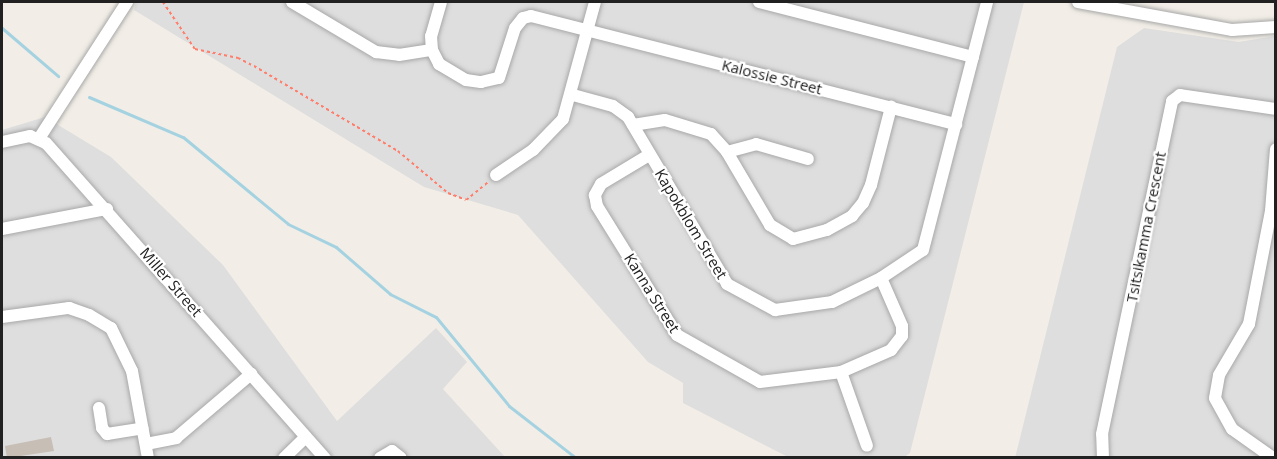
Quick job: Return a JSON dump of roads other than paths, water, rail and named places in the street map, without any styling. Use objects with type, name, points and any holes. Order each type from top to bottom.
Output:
[{"type":"street","points":[[2,142],[40,137],[127,2]]},
{"type":"street","points":[[292,2],[376,52],[399,55],[432,50],[431,36],[441,2]]},
{"type":"street","points":[[496,175],[533,150],[556,128],[573,94],[596,2]]},
{"type":"street","points":[[759,2],[973,57]]},
{"type":"street","name":"Kapokblom Street","points":[[573,94],[613,106],[633,125],[718,275],[766,307],[790,311],[832,302],[881,278],[923,249],[987,2]]},
{"type":"street","points":[[1078,2],[1116,6],[1232,30],[1275,27]]},
{"type":"street","name":"Kalossie Street","points":[[432,50],[452,75],[481,82],[494,80],[502,73],[514,31],[525,17],[588,30],[956,124]]},
{"type":"street","name":"Tsitsikamma Crescent","points":[[1103,458],[1102,434],[1172,101],[1180,95],[1275,109]]},
{"type":"street","points":[[633,125],[664,120],[704,131],[727,152],[777,232],[793,239],[811,237],[842,223],[863,203],[871,185],[891,107]]},
{"type":"street","name":"Miller Street","points":[[40,137],[107,208],[325,458]]},
{"type":"street","points":[[727,152],[756,144],[808,159]]},
{"type":"street","points":[[1273,458],[1232,429],[1215,398],[1219,375],[1249,324],[1270,211],[1275,149]]},
{"type":"street","name":"Kanna Street","points":[[649,155],[601,184],[595,200],[677,335],[760,382],[842,372],[882,357],[902,336],[900,319],[881,278]]},
{"type":"street","points":[[2,229],[107,208]]},
{"type":"street","points":[[2,317],[60,308],[79,310],[102,321],[118,337],[132,370],[148,458]]},
{"type":"street","points":[[842,372],[867,446]]},
{"type":"street","points":[[146,444],[176,438],[251,374]]},
{"type":"street","points":[[99,408],[102,428],[107,434],[143,428]]},
{"type":"street","points":[[284,458],[306,437]]},
{"type":"street","points":[[380,458],[392,451],[401,458]]},
{"type":"waterway","points":[[2,28],[58,76]]},
{"type":"waterway","points":[[89,97],[183,137],[288,224],[336,247],[390,294],[436,317],[509,406],[576,458]]}]
